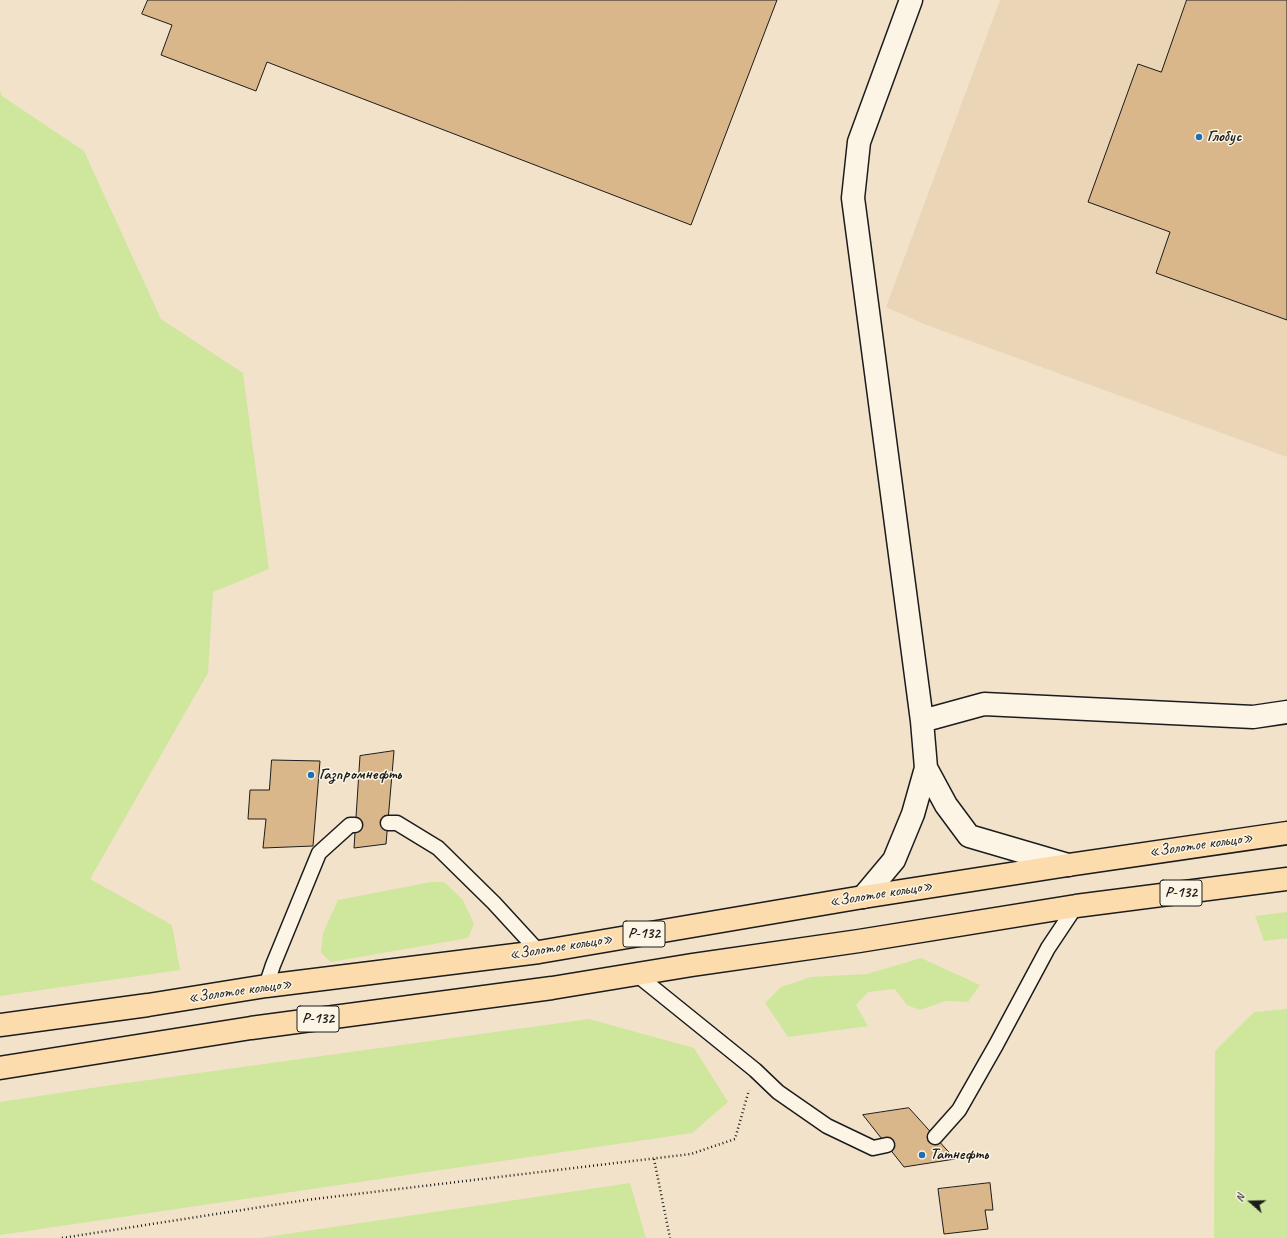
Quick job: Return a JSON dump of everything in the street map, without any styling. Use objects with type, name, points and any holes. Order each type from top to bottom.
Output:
[{"type":"highway","name":"«Золотое кольцо»","points":[[0,1025],[148,1005],[266,986],[539,952],[863,897],[1287,833]]},
{"type":"highway","name":"Р-132","points":[[0,1068],[252,1028],[552,988],[1076,906],[1287,879]]},
{"type":"street","points":[[863,897],[894,860],[913,814],[926,768],[922,722],[853,198],[859,142],[912,0]]},
{"type":"street","points":[[922,722],[984,704],[1253,717],[1287,712]]},
{"type":"street","points":[[926,768],[946,805],[970,836],[1068,865]]},
{"type":"lane","points":[[388,823],[398,823],[438,848],[494,903],[539,952]]},
{"type":"lane","points":[[266,986],[273,965],[319,853],[350,825],[355,825]]},
{"type":"lane","points":[[935,1137],[959,1110],[1048,948],[1076,906]]},
{"type":"lane","points":[[636,974],[754,1070],[778,1092],[827,1126],[873,1148],[887,1146]]},
{"type":"path","points":[[62,1238],[306,1200],[691,1154],[735,1139],[754,1070]]},
{"type":"path","points":[[654,1159],[670,1238]]},
{"type":"shaded area","points":[[1000,0],[1287,0],[1287,457],[924,324],[886,307]]},
{"type":"green space","points":[[0,91],[2,96],[84,151],[161,319],[243,373],[269,569],[213,592],[208,673],[90,879],[172,925],[180,970],[0,996]]},
{"type":"green space","points":[[431,882],[444,882],[463,900],[474,924],[468,938],[331,962],[321,953],[323,933],[338,900]]},
{"type":"green space","points":[[1287,912],[1287,938],[1264,941],[1255,916]]},
{"type":"green space","points":[[921,958],[980,985],[968,1002],[945,1001],[920,1010],[907,1005],[895,989],[868,992],[856,1005],[868,1026],[788,1037],[765,1003],[781,987],[811,977],[867,974]]},
{"type":"green space","points":[[1287,1009],[1287,1238],[1214,1238],[1215,1051],[1254,1012]]},
{"type":"green space","points":[[589,1019],[694,1048],[728,1102],[692,1133],[0,1235],[0,1102]]},
{"type":"green space","points":[[630,1183],[646,1238],[259,1238]]},
{"type":"building","points":[[148,0],[777,0],[691,225],[267,62],[256,91],[161,55],[172,25],[142,14]]},
{"type":"building","name":"Глобус","points":[[1187,0],[1287,0],[1287,320],[1156,273],[1170,232],[1088,202],[1138,64],[1161,72]]},
{"type":"building","points":[[394,751],[386,844],[354,848],[360,756]]},
{"type":"building","points":[[272,760],[320,761],[313,846],[263,848],[266,819],[248,819],[250,790],[269,790]]},
{"type":"building","points":[[909,1108],[955,1159],[904,1167],[863,1115]]},
{"type":"building","points":[[990,1183],[993,1210],[985,1210],[988,1229],[944,1234],[938,1189]]},
{"type":"place","name":"Глобус","points":[[1199,137]]},
{"type":"place","name":"Газпромнефть","points":[[311,775]]},
{"type":"place","name":"Татнефть","points":[[922,1155]]}]
